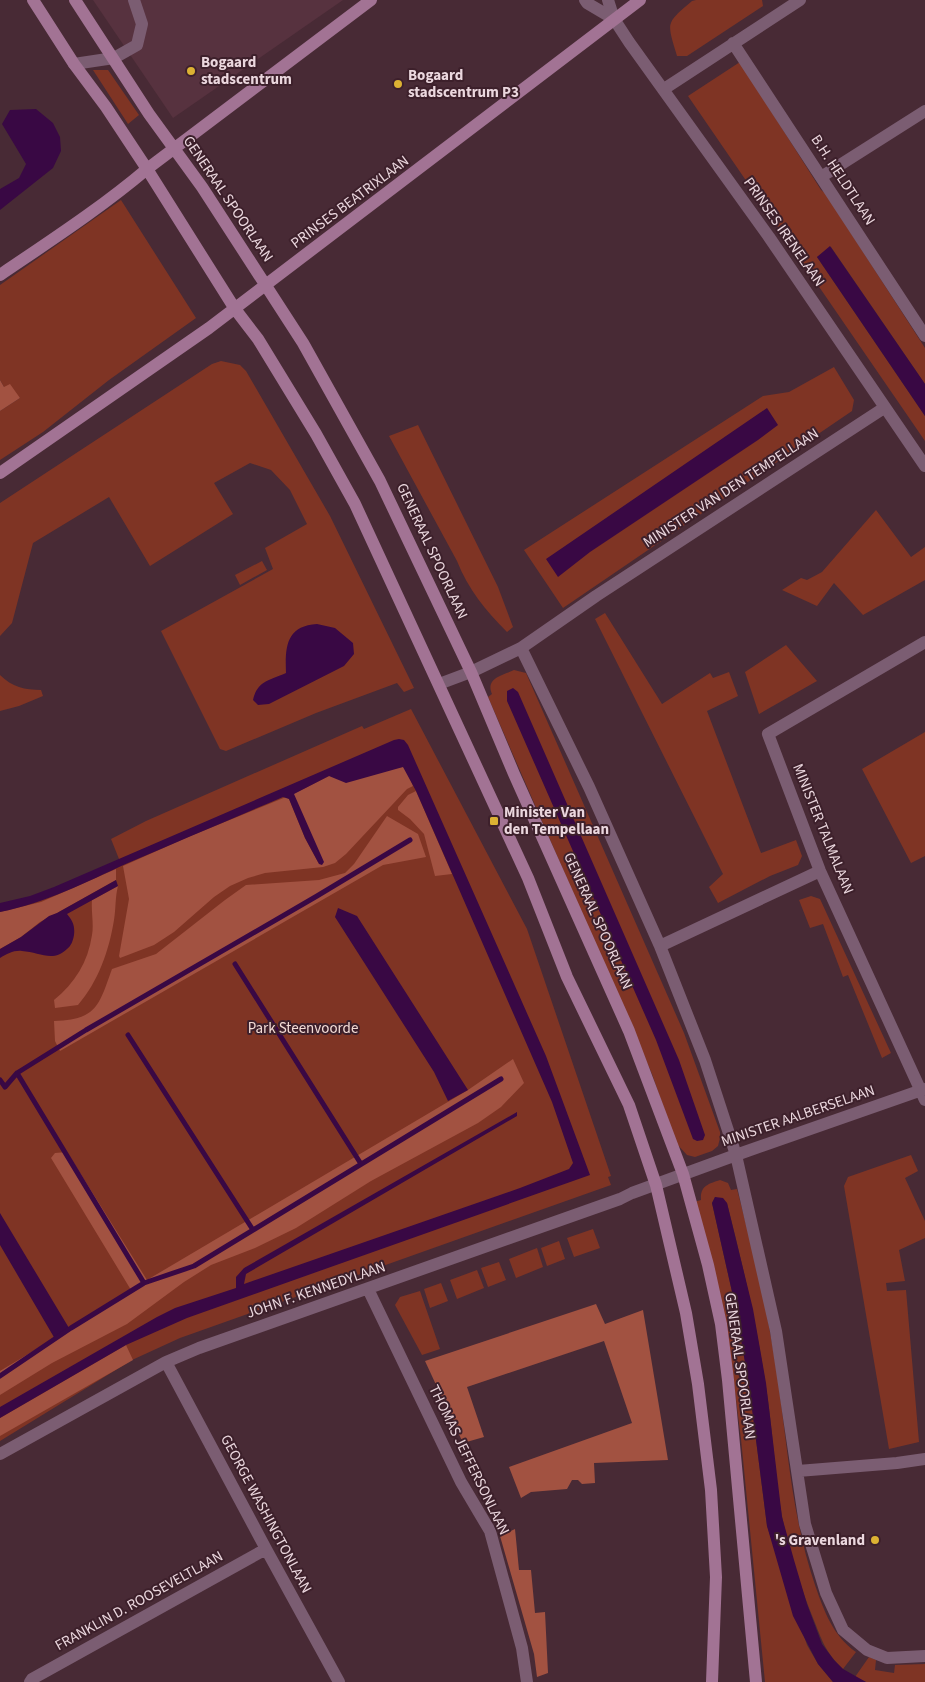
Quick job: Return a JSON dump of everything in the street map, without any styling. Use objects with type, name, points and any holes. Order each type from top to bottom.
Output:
[{"type":"street","points":[[33,0],[74,64],[106,107],[147,169],[235,309],[258,339],[316,434],[355,504],[528,878],[567,977],[629,1104],[656,1185],[689,1331],[698,1384],[711,1490],[716,1577],[712,1682]]},
{"type":"street","name":"GENERAAL SPOORLAAN","points":[[75,0],[303,343],[380,481],[470,672],[629,1031],[683,1174],[708,1265],[720,1324],[728,1380],[756,1682]]},
{"type":"street","points":[[74,64],[114,58],[137,45],[142,24],[134,0]]},
{"type":"street","points":[[0,275],[109,198],[119,193],[147,169],[371,0]]},
{"type":"street","name":"PRINSES IRENELAAN","points":[[585,0],[614,20]]},
{"type":"street","name":"PRINSES IRENELAAN","points":[[608,0],[614,20],[769,237],[925,466]]},
{"type":"street","name":"PRINSES BEATRIXLAAN","points":[[0,473],[235,309],[640,0]]},
{"type":"street","points":[[664,89],[800,0]]},
{"type":"street","name":"B.H. HELDTLAAN","points":[[733,43],[821,177],[920,317],[925,336]]},
{"type":"street","points":[[821,177],[925,111]]},
{"type":"street","name":"MINISTER VAN DEN TEMPELLAAN","points":[[439,684],[521,648],[596,596],[884,408]]},
{"type":"street","name":"MINISTER TALMALAAN","points":[[924,1093],[820,872],[768,734],[925,642]]},
{"type":"street","points":[[521,648],[589,787],[660,946],[705,1060],[736,1155],[776,1331],[798,1471],[804,1524],[826,1593],[842,1630],[867,1650],[887,1658],[925,1656]]},
{"type":"street","points":[[660,946],[820,872]]},
{"type":"street","name":"MINISTER AALBERSELAAN","points":[[656,1185],[736,1155],[924,1093]]},
{"type":"street","name":"JOHN F. KENNEDYLAAN","points":[[0,1454],[166,1362],[199,1348],[620,1200],[656,1185]]},
{"type":"street","name":"THOMAS JEFFERSONLAAN","points":[[368,1289],[461,1482],[490,1532],[522,1648],[527,1682]]},
{"type":"street","name":"GEORGE WASHINGTONLAAN","points":[[166,1362],[339,1682]]},
{"type":"street","points":[[798,1471],[925,1459]]},
{"type":"street","name":"FRANKLIN D. ROOSEVELTLAAN","points":[[30,1682],[32,1679],[266,1549]]},
{"type":"shaded area","name":"Bogaard stadscentrum","points":[[93,0],[343,0],[173,118]]},
{"type":"shaded area","points":[[36,109],[53,123],[60,137],[61,151],[53,168],[0,210],[0,189],[19,178],[26,164],[2,124],[10,110]]},
{"type":"shaded area","points":[[830,246],[925,384],[925,416],[817,257]]},
{"type":"shaded area","points":[[0,380],[4,387],[10,384],[20,398],[0,411]]},
{"type":"shaded area","points":[[767,408],[778,425],[590,552],[558,577],[546,559]]},
{"type":"shaded area","points":[[317,624],[335,628],[353,643],[354,654],[344,666],[269,704],[258,705],[253,700],[261,685],[286,673],[287,647],[293,634],[299,629]]},
{"type":"shaded area","points":[[513,688],[518,692],[679,1060],[705,1135],[703,1140],[697,1141],[693,1139],[656,1040],[507,701],[507,691]]},
{"type":"shaded area","points":[[399,739],[404,740],[408,745],[546,1056],[590,1175],[187,1318],[126,1345],[0,1418],[0,1407],[157,1317],[175,1308],[236,1288],[236,1277],[244,1268],[517,1112],[517,1116],[246,1274],[244,1284],[520,1188],[569,1169],[573,1163],[552,1102],[416,791],[403,767],[346,783],[329,776],[294,794],[324,862],[322,865],[319,864],[305,838],[289,799],[283,797],[65,891],[34,903],[0,912],[0,903],[30,896],[54,887]]},
{"type":"shaded area","points":[[403,767],[406,769],[413,786],[407,789],[346,854],[335,863],[323,867],[265,873],[248,878],[230,886],[214,897],[174,932],[154,945],[120,958],[129,899],[123,866],[286,797],[289,799],[305,838],[319,864],[293,794],[329,776]]},
{"type":"shaded area","points":[[416,791],[452,874],[435,876],[424,834],[410,819],[398,810],[398,807],[408,795]]},
{"type":"shaded area","points":[[387,816],[418,834],[426,857],[383,865],[60,1051],[55,1041],[54,1021],[79,1018],[88,1014],[104,992],[112,969],[156,954],[246,885],[319,880],[345,873],[354,864]]},
{"type":"shaded area","points":[[116,869],[116,880],[40,922],[21,937],[0,949],[0,912],[41,902]]},
{"type":"shaded area","points":[[116,880],[118,886],[67,914],[73,924],[74,935],[71,945],[62,953],[46,956],[19,951],[0,958],[0,949],[21,937],[49,916]]},
{"type":"shaded area","points":[[118,886],[112,932],[102,966],[97,976],[78,1005],[55,1008],[54,1000],[74,979],[84,963],[93,931],[92,900]]},
{"type":"shaded area","points":[[338,908],[357,916],[468,1090],[448,1101],[434,1072],[335,917]]},
{"type":"shaded area","points":[[513,1059],[524,1083],[501,1107],[478,1123],[371,1181],[296,1228],[255,1248],[211,1265],[184,1282],[127,1324],[52,1363],[0,1395],[0,1371],[131,1290],[51,1158],[55,1153],[67,1152],[147,1280],[468,1090]]},
{"type":"shaded area","points":[[715,1197],[723,1198],[727,1203],[753,1309],[766,1383],[782,1517],[807,1604],[822,1644],[834,1660],[843,1669],[866,1682],[833,1682],[818,1664],[793,1616],[767,1526],[749,1385],[735,1305],[712,1203]]},
{"type":"shaded area","points":[[0,1213],[69,1328],[55,1339],[0,1245]]},
{"type":"shaded area","points":[[596,1304],[605,1324],[643,1310],[668,1460],[594,1463],[595,1483],[582,1484],[578,1480],[572,1480],[567,1489],[531,1492],[521,1498],[509,1467],[632,1423],[604,1341],[467,1387],[484,1437],[463,1443],[425,1361]]},
{"type":"shaded area","points":[[126,1345],[133,1360],[0,1436],[0,1418]]},
{"type":"shaded area","points":[[515,1529],[519,1570],[531,1570],[535,1613],[545,1612],[548,1673],[537,1677],[534,1654],[500,1536]]},
{"type":"green space","points":[[762,0],[763,6],[687,56],[677,56],[671,36],[671,24],[677,15],[692,1]]},
{"type":"green space","points":[[740,62],[821,190],[825,193],[925,348],[925,384],[831,247],[817,257],[925,416],[925,441],[688,96]]},
{"type":"green space","points":[[93,70],[108,70],[139,115],[128,124]]},
{"type":"green space","points":[[121,200],[196,318],[109,380],[43,432],[0,460],[0,411],[20,398],[4,387],[0,380],[0,285]]},
{"type":"green space","points":[[221,361],[240,365],[246,371],[330,516],[414,688],[404,692],[397,683],[316,713],[226,751],[220,749],[161,631],[273,569],[265,548],[307,524],[290,490],[271,470],[250,463],[214,483],[233,514],[150,566],[109,497],[33,543],[12,623],[0,636],[0,503],[212,364]]},
{"type":"green space","points":[[834,367],[854,400],[852,411],[563,608],[524,550],[763,396],[789,392]]},
{"type":"green space","points":[[418,425],[498,587],[513,627],[507,632],[485,608],[466,581],[389,436]]},
{"type":"green space","points":[[876,510],[911,557],[925,547],[925,580],[863,615],[834,583],[817,606],[782,590],[801,578],[807,580],[822,572]]},
{"type":"green space","points":[[262,561],[267,570],[240,585],[235,575]]},
{"type":"green space","points":[[605,613],[662,704],[710,673],[713,678],[729,672],[738,696],[707,711],[761,853],[796,840],[802,856],[798,865],[770,876],[718,903],[709,887],[723,874],[595,619]]},
{"type":"green space","points":[[786,645],[817,681],[759,714],[745,672]]},
{"type":"green space","points":[[514,670],[526,673],[684,1033],[720,1132],[718,1146],[712,1151],[695,1157],[687,1155],[676,1143],[652,1074],[488,697],[492,694],[490,689],[493,681]]},
{"type":"green space","points":[[0,675],[19,687],[41,690],[43,696],[19,706],[0,711]]},
{"type":"green space","name":"Park Steenvoorde","points":[[411,709],[527,929],[611,1176],[608,1177],[611,1185],[180,1338],[132,1360],[0,1441],[0,906],[40,899],[121,859],[119,859],[111,839],[146,821],[362,726],[364,729]]},
{"type":"green space","points":[[925,732],[925,856],[911,863],[862,769]]},
{"type":"green space","points":[[811,896],[820,899],[891,1053],[882,1058],[848,975],[843,977],[823,924],[810,928],[799,900]]},
{"type":"green space","points":[[911,1155],[918,1171],[905,1178],[925,1221],[925,1238],[899,1250],[905,1281],[886,1283],[887,1291],[906,1290],[919,1442],[889,1449],[844,1186],[848,1177]]},
{"type":"green space","points":[[720,1180],[728,1183],[731,1190],[737,1189],[759,1278],[775,1363],[796,1509],[807,1560],[818,1595],[830,1622],[841,1638],[856,1652],[843,1669],[832,1657],[822,1639],[791,1555],[777,1483],[768,1398],[748,1292],[727,1203],[715,1197],[712,1203],[735,1305],[749,1385],[767,1526],[807,1645],[818,1664],[833,1682],[765,1682],[734,1384],[694,1202],[701,1200],[703,1189],[706,1186]]},
{"type":"green space","points":[[593,1229],[600,1248],[574,1257],[567,1238]]},
{"type":"green space","points":[[559,1241],[565,1259],[547,1266],[541,1248]]},
{"type":"green space","points":[[537,1248],[543,1267],[516,1278],[509,1259]]},
{"type":"green space","points":[[499,1262],[506,1280],[488,1287],[481,1268]]},
{"type":"green space","points":[[477,1270],[484,1288],[457,1299],[450,1280]]},
{"type":"green space","points":[[441,1283],[448,1301],[430,1308],[424,1289]]},
{"type":"green space","points":[[420,1291],[440,1349],[422,1355],[395,1305],[400,1297]]},
{"type":"green space","points":[[869,1657],[876,1660],[875,1670],[894,1673],[895,1665],[925,1664],[925,1682],[866,1682],[855,1677]]},
{"type":"waterway","points":[[144,1283],[17,1073],[86,1030],[410,840]]},
{"type":"waterway","points":[[235,964],[361,1164]]},
{"type":"waterway","points":[[128,1035],[253,1230]]},
{"type":"waterway","points":[[0,1080],[5,1087],[17,1073]]},
{"type":"waterway","points":[[0,1376],[71,1328],[144,1283],[194,1266],[501,1079]]},
{"type":"place","name":"Bogaard stadscentrum","points":[[191,71]]},
{"type":"place","name":"Bogaard stadscentrum P3","points":[[398,84]]},
{"type":"place","name":"Minister Van den Tempellaan","points":[[494,821]]},
{"type":"place","name":"'s Gravenland","points":[[875,1540]]}]
